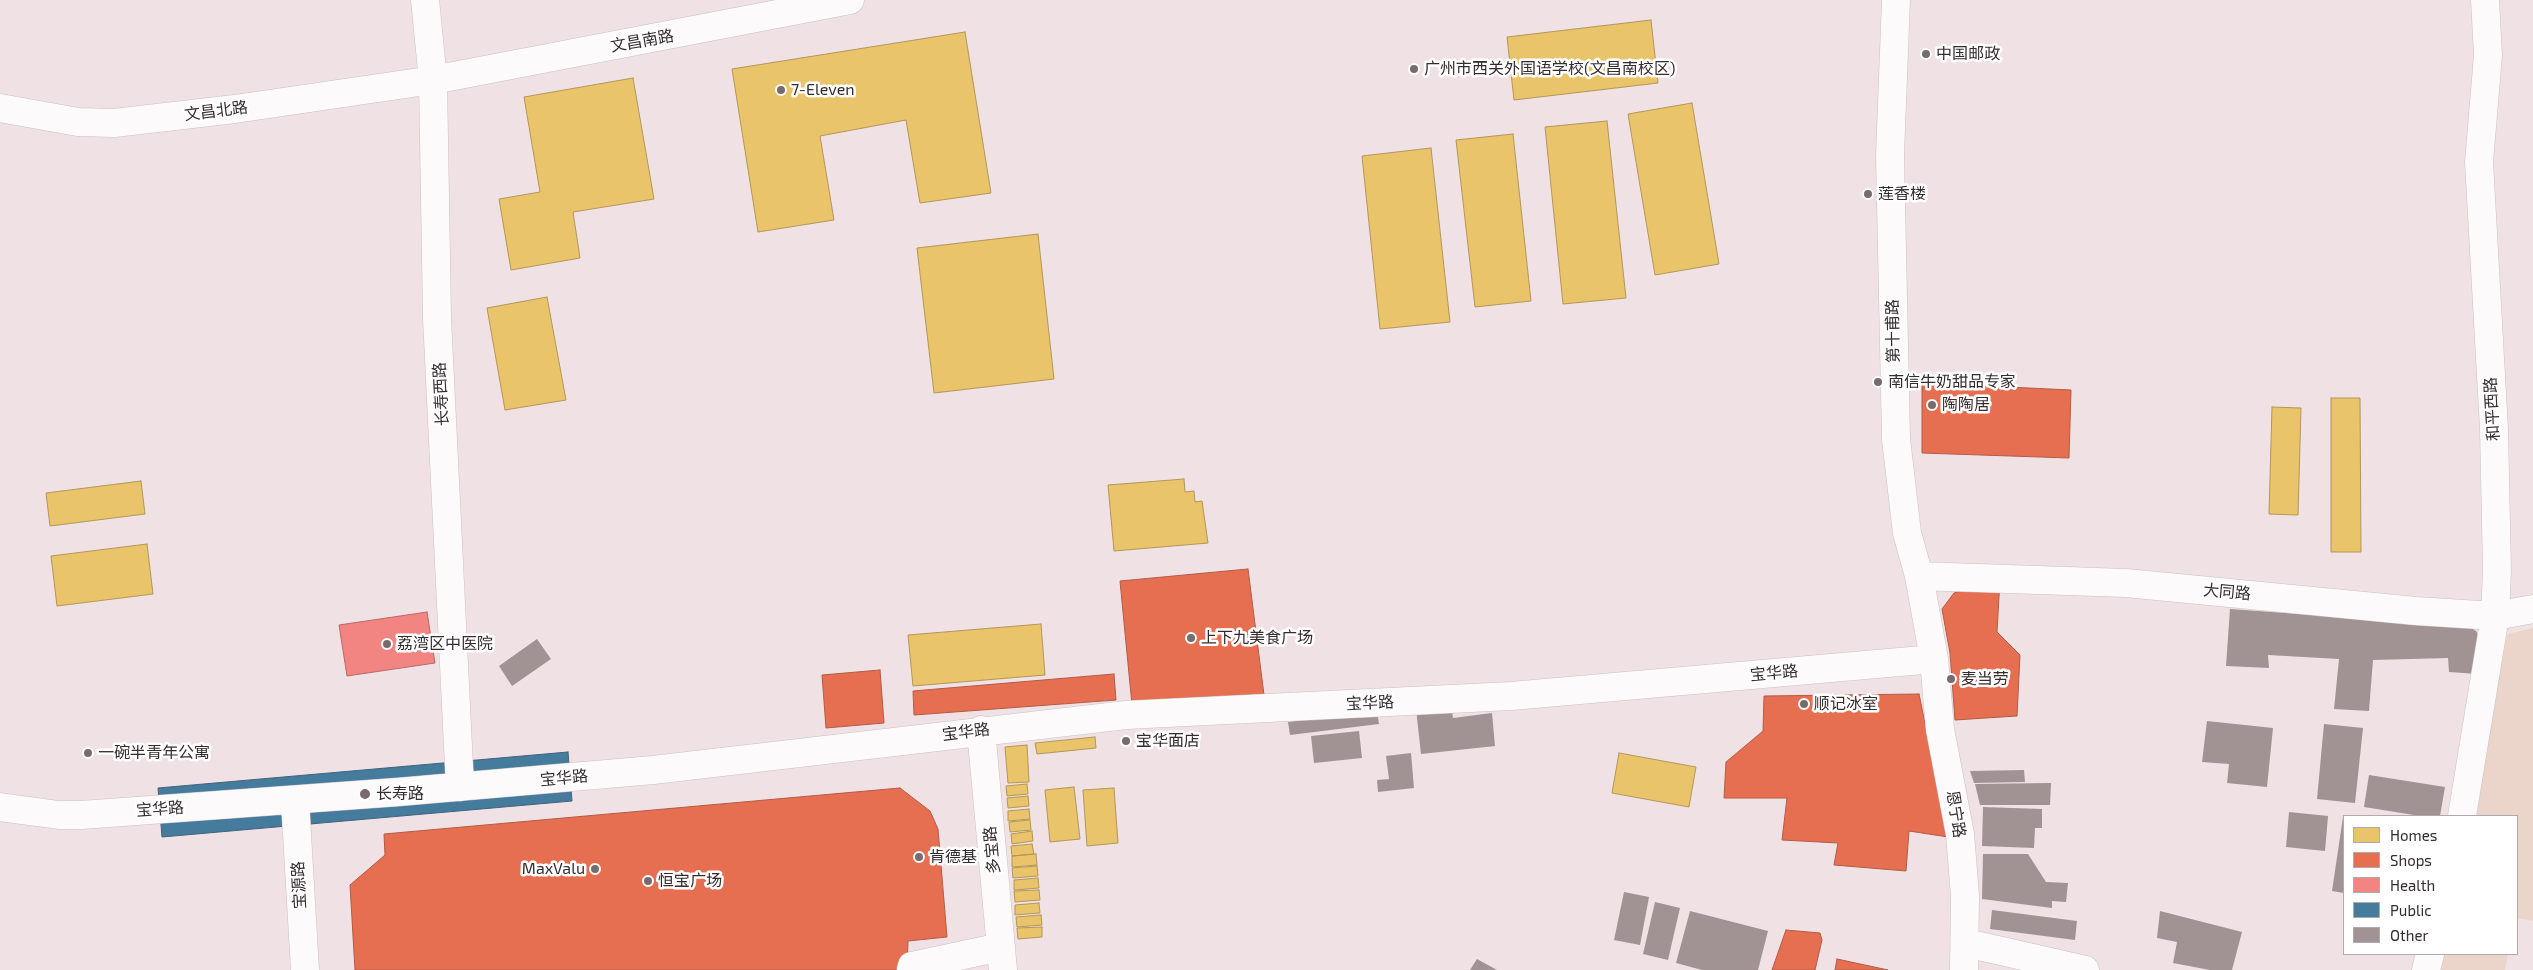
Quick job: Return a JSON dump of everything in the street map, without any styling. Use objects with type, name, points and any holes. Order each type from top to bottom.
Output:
[{"type":"street","name":"长寿西路","points":[[425,0],[433,80],[436,318],[460,787]]},
{"type":"street","name":"文昌南路","points":[[433,80],[850,0]]},
{"type":"street","name":"第十甫路","points":[[1896,0],[1890,155],[1896,440],[1907,534],[1919,576],[1934,659]]},
{"type":"street","name":"和平西路","points":[[2462,815],[2495,616],[2497,571],[2496,488],[2479,162],[2488,55],[2484,0]]},
{"type":"street","name":"文昌北路","points":[[0,108],[78,122],[114,122],[235,109],[433,80]]},
{"type":"street","name":"大同路","points":[[1919,576],[2126,583],[2416,611],[2495,616],[2533,610]]},
{"type":"street","name":"宝华路","points":[[0,807],[81,815],[295,800],[653,770],[981,730],[1158,712],[1524,695],[1934,659]]},
{"type":"street","name":"恩宁路","points":[[1934,659],[1940,729],[1960,834],[1965,896],[1965,957]]},
{"type":"street","name":"多宝路","points":[[981,730],[1002,958]]},
{"type":"street","name":"宝源路","points":[[295,800],[305,970]]},
{"type":"street","points":[[2426,970],[2430,955]]},
{"type":"street","points":[[1965,957],[2085,970]]},
{"type":"street","points":[[911,970],[912,966],[1002,958]]},
{"type":"shaded area","points":[[2533,628],[2533,921],[2518,918],[2518,815],[2472,815],[2499,669],[2508,634]]},
{"type":"shaded area","points":[[2438,955],[2508,955],[2505,970],[2433,970]]},
{"type":"building: Homes","points":[[1651,20],[1658,83],[1514,100],[1507,37]]},
{"type":"building: Homes","points":[[965,32],[991,193],[920,203],[906,120],[820,136],[834,220],[758,232],[732,69]]},
{"type":"building: Homes","points":[[633,78],[654,199],[573,212],[580,258],[511,270],[499,199],[540,192],[524,97]]},
{"type":"building: Homes","points":[[1692,103],[1719,264],[1655,275],[1628,114]]},
{"type":"building: Homes","points":[[1607,121],[1626,298],[1563,304],[1545,127]]},
{"type":"building: Homes","points":[[1513,134],[1531,301],[1475,307],[1456,140]]},
{"type":"building: Homes","points":[[1431,148],[1450,322],[1380,329],[1362,156]]},
{"type":"building: Homes","points":[[1038,234],[1054,379],[934,393],[917,248]]},
{"type":"building: Homes","points":[[547,297],[566,400],[505,410],[487,308]]},
{"type":"building: Homes","points":[[2331,398],[2360,398],[2361,552],[2331,552]]},
{"type":"building: Homes","points":[[2272,407],[2301,408],[2298,515],[2269,514]]},
{"type":"building: Homes","points":[[1184,479],[1185,492],[1194,491],[1195,502],[1202,501],[1208,543],[1114,551],[1108,485]]},
{"type":"building: Homes","points":[[141,481],[145,514],[50,526],[46,493]]},
{"type":"building: Homes","points":[[147,544],[153,594],[57,606],[51,556]]},
{"type":"building: Homes","points":[[1041,624],[1045,675],[913,686],[908,635]]},
{"type":"building: Homes","points":[[1095,737],[1096,748],[1037,754],[1035,743]]},
{"type":"building: Homes","points":[[1027,745],[1029,782],[1008,783],[1005,747]]},
{"type":"building: Homes","points":[[1619,753],[1696,767],[1689,807],[1612,793]]},
{"type":"building: Homes","points":[[1027,784],[1028,794],[1007,796],[1006,786]]},
{"type":"building: Homes","points":[[1074,787],[1080,839],[1050,842],[1045,790]]},
{"type":"building: Homes","points":[[1114,788],[1118,843],[1087,846],[1083,790]]},
{"type":"building: Homes","points":[[1028,796],[1029,806],[1008,808],[1007,798]]},
{"type":"building: Homes","points":[[846,807],[890,839],[878,856],[894,871],[861,909],[843,893],[832,894],[834,905],[821,905],[820,881],[794,884],[790,844],[816,842],[812,812],[824,813],[825,822],[834,824]]},
{"type":"building: Homes","points":[[1029,809],[1030,819],[1008,821],[1008,811]]},
{"type":"building: Homes","points":[[1030,820],[1031,830],[1010,832],[1009,822]]},
{"type":"building: Homes","points":[[1032,831],[1033,841],[1012,844],[1011,834]]},
{"type":"building: Homes","points":[[399,843],[416,860],[428,859],[427,848],[439,848],[440,873],[466,870],[469,909],[443,911],[446,941],[435,940],[433,931],[425,929],[412,946],[369,913],[381,896],[366,881]]},
{"type":"building: Homes","points":[[1032,844],[1034,854],[1012,856],[1011,846]]},
{"type":"building: Homes","points":[[1036,854],[1037,865],[1012,867],[1012,856]]},
{"type":"building: Homes","points":[[1037,866],[1038,876],[1013,878],[1012,868]]},
{"type":"building: Homes","points":[[1038,878],[1039,888],[1014,890],[1014,880]]},
{"type":"building: Homes","points":[[1039,890],[1040,900],[1015,902],[1014,891]]},
{"type":"building: Homes","points":[[1039,903],[1040,913],[1015,915],[1015,905]]},
{"type":"building: Homes","points":[[1041,915],[1042,925],[1017,927],[1016,917]]},
{"type":"building: Homes","points":[[858,921],[902,953],[891,970],[803,970],[802,958],[828,956],[824,926],[836,927],[837,936],[846,938]]},
{"type":"building: Homes","points":[[1042,927],[1042,937],[1018,939],[1017,928]]},
{"type":"building: Homes","points":[[774,936],[776,962],[800,960],[800,970],[709,970],[708,967],[733,965],[732,941]]},
{"type":"building: Homes","points":[[677,944],[679,969],[703,967],[703,970],[637,970],[636,948]]},
{"type":"building: Homes","points":[[549,955],[550,970],[508,970],[508,959]]},
{"type":"building: Homes","points":[[409,957],[423,970],[398,970]]},
{"type":"building: Homes","points":[[436,962],[449,962],[449,970],[437,970]]},
{"type":"building: Shops","points":[[1922,383],[2071,390],[2069,458],[1922,453]]},
{"type":"building: Shops","name":"上下九美食广场","points":[[1248,569],[1264,695],[1132,705],[1120,581]]},
{"type":"building: Shops","points":[[2000,579],[1997,632],[2020,655],[2017,716],[1955,720],[1950,653],[1942,609],[1954,593]]},
{"type":"building: Shops","points":[[880,670],[884,723],[826,728],[822,675]]},
{"type":"building: Shops","points":[[1114,674],[1116,700],[914,715],[913,691]]},
{"type":"building: Shops","points":[[1919,694],[1948,837],[1909,831],[1906,871],[1834,865],[1838,843],[1782,840],[1787,798],[1724,798],[1726,762],[1763,731],[1764,696]]},
{"type":"building: Shops","name":"恒宝广场","points":[[900,788],[930,811],[938,829],[947,937],[908,941],[907,970],[355,970],[350,885],[385,855],[384,834]]},
{"type":"building: Shops","points":[[1786,930],[1820,933],[1822,940],[1815,970],[1772,970]]},
{"type":"building: Shops","points":[[1837,959],[1888,970],[1835,970]]},
{"type":"building: Health","name":"荔湾区中医院","points":[[427,612],[435,663],[347,676],[339,625]]},
{"type":"building: Public","name":"长寿路","points":[[568,752],[572,801],[162,837],[158,788]]},
{"type":"building: Other","points":[[2230,609],[2468,626],[2476,631],[2482,641],[2478,674],[2449,672],[2448,658],[2373,660],[2369,711],[2334,709],[2339,659],[2268,655],[2269,668],[2226,666]]},
{"type":"building: Other","points":[[537,639],[551,659],[512,686],[499,666]]},
{"type":"building: Other","points":[[1451,705],[1453,718],[1492,713],[1495,746],[1421,754],[1416,709]]},
{"type":"building: Other","points":[[1377,711],[1379,724],[1290,735],[1288,722]]},
{"type":"building: Other","points":[[2207,721],[2273,728],[2267,787],[2227,783],[2229,764],[2202,762]]},
{"type":"building: Other","points":[[2324,724],[2363,728],[2355,803],[2317,799]]},
{"type":"building: Other","points":[[1359,731],[1362,758],[1314,763],[1311,736]]},
{"type":"building: Other","points":[[1411,753],[1414,788],[1378,792],[1377,780],[1389,779],[1386,756]]},
{"type":"building: Other","points":[[2024,770],[2025,782],[1974,783],[1970,771]]},
{"type":"building: Other","points":[[2369,775],[2445,787],[2440,815],[2414,815],[2364,807]]},
{"type":"building: Other","points":[[2051,783],[2050,805],[1980,805],[1975,784]]},
{"type":"building: Other","points":[[1983,807],[2042,809],[2042,828],[2035,828],[2034,848],[1982,846]]},
{"type":"building: Other","points":[[2289,812],[2328,816],[2325,851],[2286,847]]},
{"type":"building: Other","points":[[2343,817],[2343,893],[2332,891]]},
{"type":"building: Other","points":[[1983,854],[2028,854],[2046,882],[2068,883],[2066,902],[2052,901],[2052,908],[1982,899]]},
{"type":"building: Other","points":[[1624,892],[1649,897],[1640,945],[1614,940]]},
{"type":"building: Other","points":[[1655,902],[1680,908],[1668,960],[1643,954]]},
{"type":"building: Other","points":[[1992,910],[2077,921],[2075,940],[1990,929]]},
{"type":"building: Other","points":[[1690,911],[1768,931],[1758,970],[1702,970],[1676,963]]},
{"type":"building: Other","points":[[2160,911],[2242,932],[2232,970],[2210,970],[2173,963],[2177,942],[2157,938]]},
{"type":"building: Other","points":[[1477,959],[1497,970],[1470,970]]},
{"type":"place","name":"中国邮政","points":[[1926,54]]},
{"type":"place","name":"广州市西关外国语学校(文昌南校区)","points":[[1414,69]]},
{"type":"place","name":"7-Eleven","points":[[781,90]]},
{"type":"place","name":"莲香楼","points":[[1868,194]]},
{"type":"place","name":"南信牛奶甜品专家","points":[[1878,382]]},
{"type":"place","name":"陶陶居","points":[[1932,405]]},
{"type":"place","name":"上下九美食广场","points":[[1191,638]]},
{"type":"place","name":"荔湾区中医院","points":[[387,644]]},
{"type":"place","name":"麦当劳","points":[[1951,679]]},
{"type":"place","name":"顺记冰室","points":[[1804,704]]},
{"type":"place","name":"宝华面店","points":[[1126,741]]},
{"type":"place","name":"一碗半青年公寓","points":[[88,753]]},
{"type":"place","name":"长寿路","points":[[365,794]]},
{"type":"place","name":"肯德基","points":[[919,857]]},
{"type":"place","name":"MaxValu","points":[[595,869]]},
{"type":"place","name":"恒宝广场","points":[[648,881]]}]
